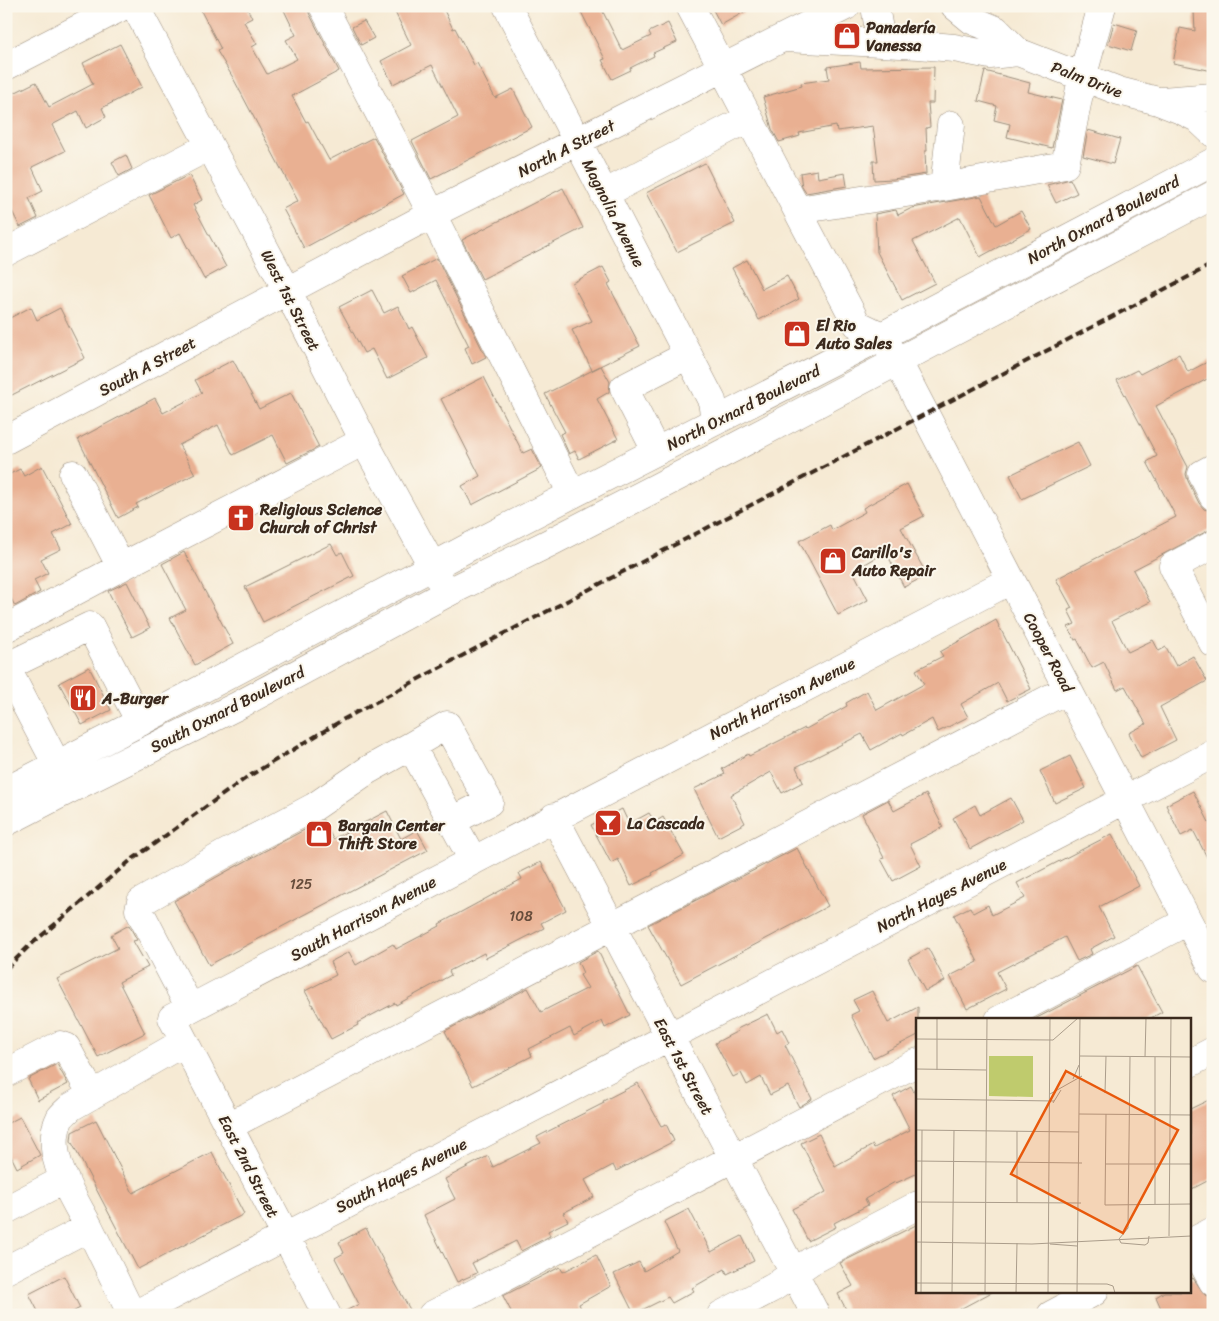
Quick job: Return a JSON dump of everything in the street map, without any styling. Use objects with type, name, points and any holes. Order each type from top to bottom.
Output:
[{"type":"street","points":[[6,66],[123,6]]},
{"type":"street","name":"West 1st Street","points":[[135,6],[288,292],[364,441],[447,593]]},
{"type":"street","points":[[324,6],[432,214],[572,494]]},
{"type":"street","name":"Magnolia Avenue","points":[[507,6],[712,401],[715,421],[715,457]]},
{"type":"street","points":[[690,6],[857,324],[882,336]]},
{"type":"street","name":"North A Street","points":[[288,292],[432,214],[846,6]]},
{"type":"street","points":[[875,6],[882,42]]},
{"type":"street","name":"Palm Drive","points":[[955,6],[972,20],[996,30],[1018,52],[1082,78],[1181,110],[1196,118],[1213,133]]},
{"type":"street","points":[[798,210],[944,187],[1065,165],[1082,78],[1102,6]]},
{"type":"street","name":"Palm Drive","points":[[785,38],[882,42],[954,48],[990,55],[1018,52]]},
{"type":"street","name":"Palm Drive","points":[[1158,101],[1213,97]]},
{"type":"street","points":[[604,194],[749,118]]},
{"type":"street","points":[[944,187],[951,124]]},
{"type":"street","points":[[6,252],[210,146]]},
{"type":"street","name":"North Oxnard Boulevard","points":[[433,567],[882,336],[1213,162]]},
{"type":"street","name":"North Oxnard Boulevard","points":[[447,593],[898,362],[1213,195]]},
{"type":"street","name":"South A Street","points":[[6,440],[288,292]]},
{"type":"street","name":"Cooper Road","points":[[882,336],[898,362],[1213,969]]},
{"type":"street","points":[[656,451],[624,388],[688,355]]},
{"type":"street","points":[[6,628],[364,441]]},
{"type":"street","points":[[73,474],[121,567]]},
{"type":"street","points":[[1213,545],[1173,566],[1213,643]]},
{"type":"street","name":"South Oxnard Boulevard","points":[[6,791],[433,567]]},
{"type":"street","name":"North Harrison Avenue","points":[[554,817],[1011,580]]},
{"type":"street","name":"South Oxnard Boulevard","points":[[6,822],[237,706],[447,593]]},
{"type":"street","points":[[70,789],[6,667],[90,626],[140,722]]},
{"type":"street","points":[[229,1126],[1068,689]]},
{"type":"street","name":"East 2nd Street","points":[[328,1315],[184,1042],[181,1013],[139,910],[141,902],[223,855],[314,807],[368,770],[447,725],[489,802],[452,821]]},
{"type":"street","points":[[411,746],[473,860]]},
{"type":"street","name":"North Hayes Avenue","points":[[668,1037],[1213,754]]},
{"type":"street","name":"South Harrison Avenue","points":[[181,1013],[554,817]]},
{"type":"street","name":"East 1st Street","points":[[554,817],[668,1037],[816,1315]]},
{"type":"street","points":[[1003,1018],[1188,921]]},
{"type":"street","name":"South Hayes Avenue","points":[[133,1315],[177,1305],[285,1235],[668,1037]]},
{"type":"street","points":[[133,1315],[59,1167],[54,1148],[56,1128],[61,1116],[71,1107],[184,1042]]},
{"type":"street","points":[[6,1073],[60,1045],[66,1047],[92,1095]]},
{"type":"street","points":[[1192,1062],[1213,1051]]},
{"type":"street","points":[[432,1315],[916,1063]]},
{"type":"street","points":[[6,1210],[65,1179]]},
{"type":"street","points":[[721,1315],[774,1287],[811,1261],[916,1206]]},
{"type":"street","points":[[6,1270],[88,1227]]},
{"type":"street","points":[[1198,1239],[1213,1282]]},
{"type":"street","points":[[1051,1315],[1090,1294]]},
{"type":"building","points":[[209,6],[246,6],[252,18],[244,22],[257,44],[252,47],[267,74],[297,59],[286,40],[296,35],[282,6],[308,6],[309,13],[339,71],[292,96],[329,160],[374,137],[404,194],[304,248],[283,209],[298,201],[217,51],[221,49],[201,11]]},
{"type":"building","points":[[392,6],[442,6],[453,29],[455,28],[474,65],[477,63],[495,98],[513,89],[532,127],[431,179],[412,141],[458,117],[432,65],[393,84],[381,61],[411,45]]},
{"type":"building","points":[[578,6],[600,6],[622,50],[651,36],[649,32],[668,23],[677,42],[653,53],[654,56],[612,79],[602,60],[605,59]]},
{"type":"building","points":[[711,6],[755,6],[721,25]]},
{"type":"building","points":[[1194,11],[1213,11],[1213,71],[1173,63],[1180,28],[1195,31]]},
{"type":"building","points":[[364,21],[374,38],[361,45],[352,27]]},
{"type":"building","points":[[1114,23],[1137,30],[1131,51],[1108,44]]},
{"type":"building","points":[[120,44],[142,87],[102,108],[106,117],[86,128],[78,111],[52,125],[65,151],[32,167],[43,191],[29,198],[38,218],[20,227],[11,209],[6,212],[6,97],[36,82],[49,107],[93,84],[83,63]]},
{"type":"building","points":[[860,62],[861,68],[934,67],[933,103],[928,103],[930,127],[926,128],[926,174],[874,180],[873,161],[878,161],[873,126],[837,131],[836,126],[799,133],[800,136],[779,142],[772,129],[763,97],[802,86],[801,83],[829,79],[827,67]]},
{"type":"building","points":[[985,71],[1030,83],[1028,92],[1062,100],[1052,148],[1007,137],[1010,124],[994,120],[997,106],[978,101]]},
{"type":"building","points":[[1088,130],[1120,139],[1113,164],[1083,156]]},
{"type":"building","points":[[126,155],[132,169],[119,176],[112,162]]},
{"type":"building","points":[[705,163],[735,223],[677,252],[646,193]]},
{"type":"building","points":[[817,170],[818,178],[845,173],[847,186],[806,193],[802,187],[800,173]]},
{"type":"building","points":[[189,175],[202,200],[193,205],[226,267],[204,279],[180,233],[171,238],[149,195]]},
{"type":"building","points":[[1070,179],[1077,193],[1056,203],[1047,185]]},
{"type":"building","points":[[563,188],[583,228],[482,279],[462,240]]},
{"type":"building","points":[[981,196],[996,225],[1021,211],[1031,229],[980,257],[960,217],[913,241],[935,283],[902,300],[877,252],[875,214],[896,210],[898,215],[912,208]]},
{"type":"building","points":[[437,258],[486,357],[472,364],[465,348],[469,346],[436,280],[411,293],[402,276]]},
{"type":"building","points":[[747,260],[762,289],[787,276],[799,299],[759,320],[732,268]]},
{"type":"building","points":[[603,267],[611,282],[608,284],[640,346],[592,370],[572,330],[592,321],[572,283]]},
{"type":"building","points":[[372,290],[384,313],[398,306],[409,329],[412,327],[428,358],[387,379],[372,349],[364,353],[339,307]]},
{"type":"building","points":[[31,307],[37,320],[60,308],[85,358],[6,398],[6,320]]},
{"type":"building","points":[[1179,354],[1188,372],[1213,359],[1213,376],[1156,406],[1188,467],[1186,474],[1188,481],[1199,503],[1204,509],[1211,511],[1213,515],[1213,528],[1133,570],[1150,602],[1112,621],[1128,652],[1153,640],[1159,651],[1166,647],[1176,666],[1193,656],[1207,681],[1160,707],[1176,740],[1141,758],[1129,733],[1146,724],[1125,686],[1117,690],[1104,662],[1092,668],[1077,639],[1075,640],[1068,627],[1075,624],[1068,610],[1072,608],[1056,579],[1176,517],[1147,462],[1157,456],[1117,380],[1137,370],[1140,374]]},
{"type":"building","points":[[233,360],[259,409],[291,393],[319,447],[287,463],[273,435],[233,455],[218,425],[179,445],[195,474],[136,504],[138,507],[118,518],[78,439],[155,398],[163,413],[202,393],[195,380]]},
{"type":"building","points":[[601,366],[610,382],[609,392],[597,399],[618,439],[579,459],[575,451],[569,454],[560,434],[565,432],[545,394]]},
{"type":"building","points":[[484,377],[523,453],[532,449],[542,468],[472,505],[462,486],[480,476],[441,399]]},
{"type":"building","points":[[1078,442],[1090,466],[1022,499],[1010,475]]},
{"type":"building","points":[[42,466],[72,524],[53,534],[61,549],[41,559],[48,573],[34,580],[40,592],[15,606],[6,589],[6,476],[20,469],[24,476]]},
{"type":"building","points":[[907,484],[924,516],[901,528],[927,575],[904,587],[886,552],[853,571],[868,600],[838,615],[799,541],[830,525],[832,530],[865,512],[863,508]]},
{"type":"building","points":[[331,544],[337,555],[342,552],[354,576],[263,622],[245,587]]},
{"type":"building","points":[[184,552],[233,644],[195,665],[170,618],[186,610],[162,564]]},
{"type":"building","points":[[127,582],[150,628],[132,637],[108,591]]},
{"type":"building","points":[[996,620],[1031,689],[1007,701],[998,683],[961,704],[968,717],[938,732],[932,719],[871,750],[862,734],[796,767],[803,782],[782,793],[771,772],[731,795],[745,823],[718,837],[694,789],[725,774],[722,769],[748,754],[749,756],[806,729],[847,706],[846,703],[867,691],[877,710],[924,684],[916,670],[943,656],[940,652]]},
{"type":"building","points":[[89,667],[111,710],[82,725],[59,683]]},
{"type":"building","points":[[1070,756],[1086,788],[1055,803],[1040,771]]},
{"type":"building","points":[[1193,791],[1213,830],[1213,869],[1193,830],[1181,836],[1166,805]]},
{"type":"building","points":[[926,794],[943,827],[910,844],[921,866],[893,881],[881,859],[884,858],[862,814],[888,800],[894,811]]},
{"type":"building","points":[[1011,798],[1023,820],[970,849],[953,818],[975,805],[980,815]]},
{"type":"building","points":[[622,809],[629,824],[649,813],[655,822],[663,817],[684,855],[652,873],[653,875],[631,886],[618,859],[611,863],[591,825]]},
{"type":"building","points":[[387,811],[401,839],[417,830],[428,850],[209,965],[174,901],[323,820],[333,839]]},
{"type":"building","points":[[1112,834],[1139,886],[1099,907],[1114,936],[1090,949],[1092,954],[1077,961],[1065,937],[997,972],[1006,989],[967,1009],[950,976],[978,962],[954,915],[970,907],[973,913],[988,905],[992,915],[1025,898],[1017,883]]},
{"type":"building","points":[[797,848],[828,906],[681,984],[648,925]]},
{"type":"building","points":[[541,862],[566,910],[541,923],[544,928],[486,958],[484,953],[449,971],[451,975],[396,1005],[395,1003],[357,1023],[358,1025],[331,1039],[305,991],[336,975],[330,962],[349,952],[356,965],[393,944],[396,949],[522,879],[519,873]]},
{"type":"building","points":[[129,925],[137,940],[133,941],[148,967],[119,982],[145,1033],[98,1057],[57,979],[118,948],[111,935]]},
{"type":"building","points":[[928,948],[945,981],[925,991],[908,959]]},
{"type":"building","points":[[598,951],[630,1015],[605,1028],[602,1021],[574,1036],[570,1028],[529,1049],[532,1056],[473,1086],[445,1031],[528,988],[541,1012],[588,988],[580,975],[583,973],[578,962]]},
{"type":"building","points":[[1137,966],[1162,1012],[1151,1018],[1037,1018]]},
{"type":"building","points":[[872,991],[888,1023],[918,1007],[916,1036],[873,1058],[851,1015],[859,1011],[853,1000]]},
{"type":"building","points":[[768,1014],[777,1032],[782,1029],[789,1043],[785,1045],[812,1099],[799,1107],[788,1086],[770,1095],[761,1077],[747,1085],[741,1073],[733,1077],[715,1043],[738,1031],[737,1029]]},
{"type":"building","points":[[57,1064],[68,1084],[38,1100],[28,1079]]},
{"type":"building","points":[[638,1083],[661,1126],[666,1124],[674,1141],[616,1171],[613,1165],[585,1180],[594,1197],[563,1213],[568,1221],[548,1231],[550,1236],[521,1251],[516,1241],[472,1263],[477,1273],[457,1282],[424,1215],[455,1199],[445,1179],[488,1156],[493,1167],[541,1143],[537,1137],[604,1103],[603,1101]]},
{"type":"building","points":[[911,1086],[916,1096],[916,1174],[895,1182],[865,1199],[868,1205],[834,1223],[836,1227],[808,1241],[792,1209],[826,1192],[801,1143],[819,1134],[835,1166],[873,1145],[874,1148],[910,1130],[893,1096]]},
{"type":"building","points":[[1213,1098],[1213,1178],[1192,1189],[1192,1108]]},
{"type":"building","points":[[20,1117],[40,1155],[17,1168],[11,1156],[6,1159],[6,1124]]},
{"type":"building","points":[[96,1120],[133,1193],[212,1152],[244,1214],[138,1269],[71,1141],[72,1132]]},
{"type":"building","points":[[689,1209],[711,1252],[742,1236],[754,1261],[727,1274],[725,1269],[692,1288],[694,1291],[672,1303],[668,1297],[634,1314],[614,1274],[639,1262],[644,1271],[678,1251],[664,1222]]},
{"type":"building","points":[[916,1225],[916,1294],[988,1294],[949,1315],[849,1315],[838,1294],[853,1286],[840,1263]]},
{"type":"building","points":[[366,1228],[413,1315],[342,1315],[342,1313],[359,1304],[335,1258],[344,1253],[339,1242]]},
{"type":"building","points":[[596,1255],[611,1286],[579,1304],[584,1315],[513,1315],[503,1296],[560,1267],[563,1272]]},
{"type":"building","points":[[64,1276],[80,1308],[67,1315],[40,1315],[29,1294]]},
{"type":"building","points":[[1192,1279],[1205,1295],[1213,1298],[1213,1315],[1164,1315],[1156,1297],[1161,1294],[1192,1294]]},
{"type":"railway","points":[[6,969],[28,947],[130,861],[246,778],[344,719],[1213,264]]},
{"type":"place","name":"Panadería Vanessa","points":[[847,36]]},
{"type":"place","name":"El Rio Auto Sales","points":[[797,334]]},
{"type":"place","name":"Religious Science Church of Christ","points":[[241,518]]},
{"type":"place","name":"Carillo's Auto Repair","points":[[833,561]]},
{"type":"place","name":"A-Burger","points":[[83,698]]},
{"type":"place","name":"La Cascada","points":[[608,823]]},
{"type":"place","name":"Bargain Center Thift Store","points":[[319,834]]}]
